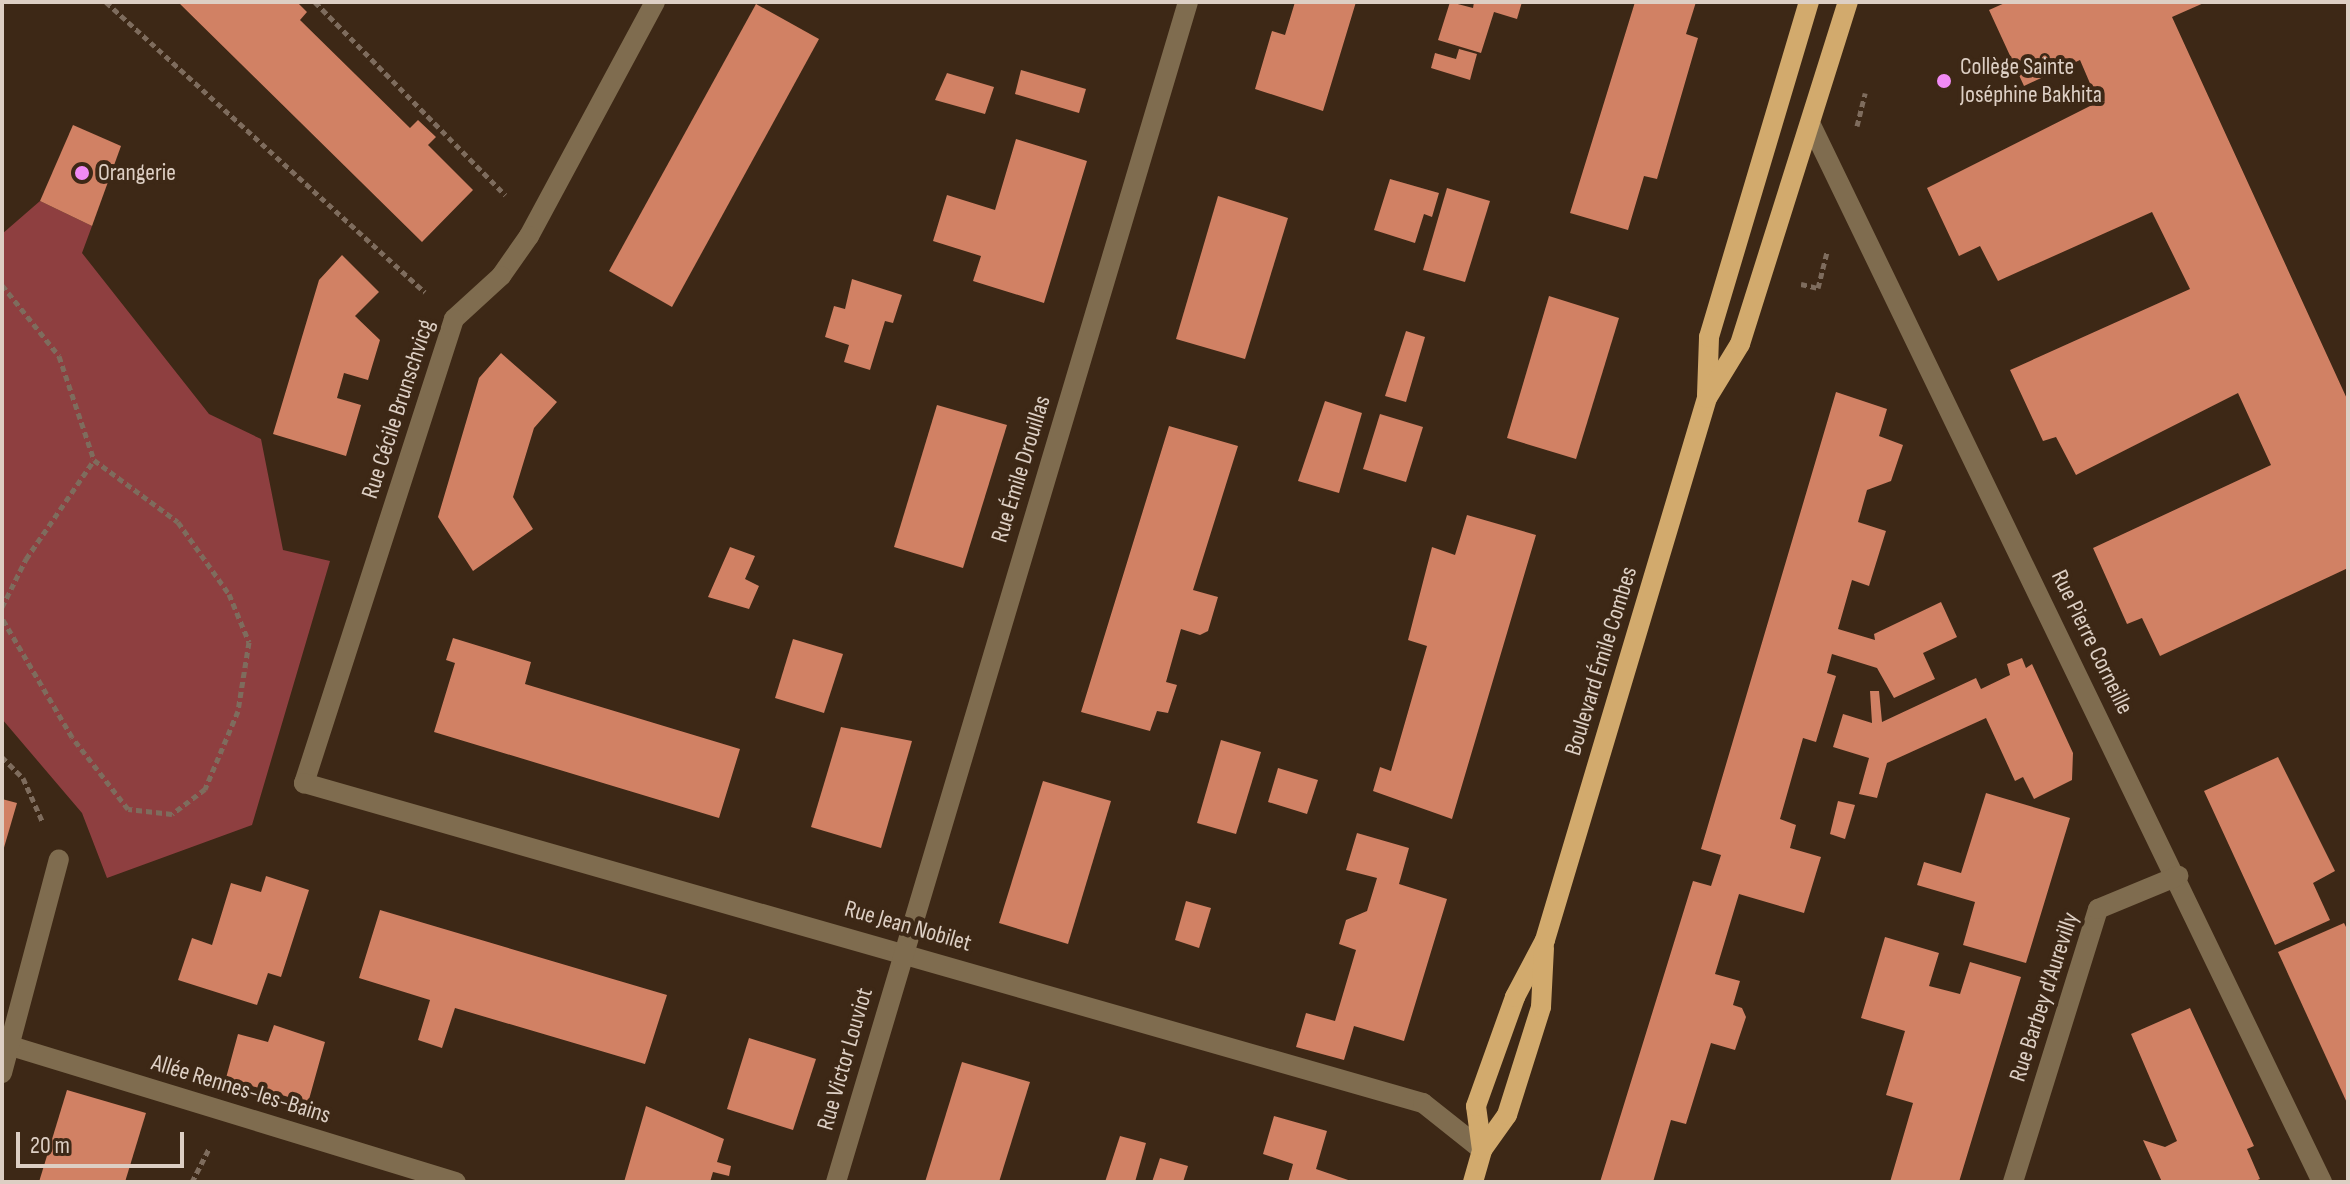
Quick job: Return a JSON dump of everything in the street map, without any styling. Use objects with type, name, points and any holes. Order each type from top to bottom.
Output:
[{"type":"main road","name":"Boulevard Émile Combes","points":[[1482,1150],[1476,1106],[1515,997],[1545,940],[1707,398],[1709,337],[1809,2]]},
{"type":"main road","name":"Boulevard Émile Combes","points":[[1707,398],[1740,344],[1812,127],[1848,2]]},
{"type":"main road","name":"Boulevard Émile Combes","points":[[1473,1182],[1482,1150],[1507,1115],[1541,1007],[1545,940]]},
{"type":"street","name":"Rue Cécile Brunschvicg","points":[[304,783],[454,319],[501,276],[532,224],[544,212],[655,2]]},
{"type":"street","name":"Rue Émile Drouillas","points":[[904,951],[1188,2]]},
{"type":"street","name":"Rue Pierre Corneille","points":[[1812,127],[2178,876],[2322,1182]]},
{"type":"street","name":"Rue Jean Nobilet","points":[[304,783],[904,951],[1423,1103],[1482,1150]]},
{"type":"street","points":[[2,1073],[59,859]]},
{"type":"street","name":"Rue Barbey d'Aurevilly","points":[[2013,1182],[2098,909],[2178,876]]},
{"type":"street","name":"Rue Victor Louviot","points":[[836,1182],[904,951]]},
{"type":"street","name":"Allée Rennes-les-Bains","points":[[11,1046],[456,1182]]},
{"type":"path","points":[[106,2],[454,319]]},
{"type":"path","points":[[315,2],[532,224]]},
{"type":"path","points":[[2,285],[59,356],[94,460],[178,522],[229,594],[249,642],[238,711],[205,789],[172,814],[128,809],[72,737],[2,618]]},
{"type":"path","points":[[2,607],[26,559],[94,460]]},
{"type":"path","points":[[2,757],[23,778],[59,859]]},
{"type":"shaded area","points":[[40,201],[92,226],[82,253],[209,414],[261,439],[283,550],[330,561],[252,825],[107,878],[82,813],[2,719],[2,234]]},
{"type":"building","points":[[178,2],[297,2],[307,12],[300,20],[410,128],[418,120],[436,137],[428,145],[473,190],[422,242]]},
{"type":"building","points":[[1295,2],[1356,2],[1323,111],[1255,89],[1272,31],[1285,35]]},
{"type":"building","points":[[1450,2],[1473,8],[1474,2],[1522,2],[1517,19],[1494,12],[1481,53],[1438,40]]},
{"type":"building","points":[[1635,2],[1696,2],[1686,34],[1698,38],[1657,179],[1644,176],[1628,230],[1570,213]]},
{"type":"building","points":[[2007,2],[2206,2],[2172,17],[2348,401],[2348,568],[2160,656],[2142,618],[2127,624],[2093,548],[2271,465],[2238,393],[2076,475],[2056,437],[2043,441],[2010,370],[2190,289],[2152,212],[1998,281],[1980,246],[1959,256],[1927,188],[2098,102],[2080,60],[2024,86],[1989,10]]},
{"type":"building","points":[[756,4],[819,39],[672,307],[609,271]]},
{"type":"building","points":[[1459,49],[1477,54],[1470,80],[1431,68],[1435,53],[1456,59]]},
{"type":"building","points":[[1021,70],[1086,89],[1079,113],[1015,94]]},
{"type":"building","points":[[947,73],[994,87],[985,114],[935,100]]},
{"type":"building","name":"Orangerie","points":[[73,125],[121,146],[92,226],[40,201]]},
{"type":"building","points":[[1016,139],[1087,161],[1044,303],[973,281],[981,256],[933,241],[947,195],[995,210]]},
{"type":"building","points":[[1390,179],[1439,193],[1432,217],[1424,214],[1415,243],[1374,230]]},
{"type":"building","points":[[1447,188],[1490,201],[1465,282],[1423,270]]},
{"type":"building","points":[[1218,196],[1288,218],[1245,359],[1176,339]]},
{"type":"building","points":[[342,255],[379,292],[355,316],[380,340],[368,380],[344,373],[337,398],[361,405],[346,456],[273,434],[319,280]]},
{"type":"building","points":[[852,279],[902,295],[893,323],[885,321],[870,370],[844,362],[849,345],[825,337],[834,306],[845,309]]},
{"type":"building","points":[[1549,296],[1619,318],[1576,459],[1507,438]]},
{"type":"building","points":[[1406,331],[1425,337],[1406,402],[1385,396]]},
{"type":"building","points":[[501,353],[557,402],[534,428],[513,497],[533,529],[473,571],[438,517],[479,378]]},
{"type":"building","points":[[1836,392],[1887,409],[1879,436],[1903,445],[1891,481],[1867,490],[1858,522],[1886,531],[1869,586],[1852,580],[1838,629],[1875,640],[1874,634],[1941,602],[1957,637],[1923,653],[1935,679],[1894,698],[1877,668],[1832,654],[1827,673],[1836,676],[1816,742],[1803,738],[1780,819],[1796,825],[1790,848],[1821,857],[1804,913],[1739,894],[1715,974],[1740,981],[1733,1005],[1742,1008],[1746,1017],[1735,1050],[1711,1043],[1686,1124],[1671,1120],[1653,1182],[1600,1182],[1693,881],[1711,886],[1721,855],[1701,849]]},
{"type":"building","points":[[1325,401],[1362,413],[1339,493],[1298,481]]},
{"type":"building","points":[[937,405],[1007,425],[963,568],[894,547]]},
{"type":"building","points":[[1380,414],[1423,427],[1406,482],[1363,469]]},
{"type":"building","points":[[1169,426],[1238,446],[1193,590],[1218,597],[1208,631],[1200,635],[1181,629],[1166,682],[1177,685],[1168,713],[1157,711],[1150,731],[1081,712]]},
{"type":"building","points":[[1467,515],[1536,535],[1452,819],[1373,791],[1380,767],[1391,771],[1427,646],[1408,640],[1432,547],[1455,555]]},
{"type":"building","points":[[730,547],[755,556],[745,579],[759,586],[749,609],[708,597]]},
{"type":"building","points":[[453,638],[531,662],[525,684],[740,749],[719,818],[434,732],[455,663],[446,660]]},
{"type":"building","points":[[793,639],[843,654],[824,713],[775,698]]},
{"type":"building","points":[[2022,658],[2026,668],[2032,664],[2073,753],[2072,780],[2034,799],[2023,777],[2015,781],[1986,718],[1887,763],[1877,798],[1859,794],[1869,758],[1833,747],[1843,714],[1872,723],[1870,691],[1879,691],[1882,722],[1976,678],[1981,689],[2010,675],[2007,664]]},
{"type":"building","points":[[841,727],[912,741],[881,848],[811,827]]},
{"type":"building","points":[[1221,740],[1261,752],[1236,834],[1197,823]]},
{"type":"building","points":[[2278,757],[2335,871],[2313,883],[2330,920],[2275,945],[2204,791]]},
{"type":"building","points":[[1278,768],[1318,780],[1307,814],[1268,802]]},
{"type":"building","points":[[1043,781],[1111,801],[1068,944],[999,923]]},
{"type":"building","points":[[1986,793],[2070,818],[2026,963],[1963,945],[1975,902],[1917,885],[1924,862],[1961,873]]},
{"type":"building","points":[[2,799],[17,803],[3,851],[2,851]]},
{"type":"building","points":[[1838,801],[1855,805],[1845,839],[1830,834]]},
{"type":"building","points":[[1357,833],[1409,848],[1399,884],[1447,899],[1404,1041],[1354,1026],[1344,1060],[1296,1047],[1306,1013],[1335,1021],[1356,950],[1339,944],[1346,920],[1367,911],[1377,878],[1346,870]]},
{"type":"building","points":[[266,876],[309,890],[281,977],[268,973],[257,1005],[178,980],[192,938],[212,945],[231,883],[261,892]]},
{"type":"building","points":[[1186,901],[1211,908],[1199,948],[1175,940]]},
{"type":"building","points":[[380,910],[667,995],[645,1064],[455,1008],[442,1048],[418,1040],[430,1000],[359,978]]},
{"type":"building","points":[[2344,923],[2348,931],[2348,1105],[2278,952]]},
{"type":"building","points":[[1885,937],[1939,953],[1929,986],[1960,994],[1970,962],[2021,977],[1959,1182],[1890,1182],[1913,1103],[1886,1095],[1905,1031],[1861,1018]]},
{"type":"building","points":[[2190,1008],[2254,1146],[2247,1149],[2260,1179],[2253,1182],[2162,1182],[2143,1140],[2165,1147],[2177,1141],[2131,1034]]},
{"type":"building","points":[[274,1025],[325,1042],[308,1103],[226,1078],[238,1034],[268,1042]]},
{"type":"building","points":[[749,1038],[816,1059],[793,1130],[727,1109]]},
{"type":"building","points":[[962,1062],[1030,1082],[999,1182],[925,1182]]},
{"type":"building","points":[[67,1090],[146,1113],[125,1182],[39,1182]]},
{"type":"building","points":[[646,1106],[724,1139],[717,1162],[731,1166],[729,1176],[713,1172],[710,1182],[624,1182]]},
{"type":"building","points":[[1274,1116],[1327,1131],[1316,1169],[1354,1182],[1288,1182],[1293,1164],[1263,1154]]},
{"type":"building","points":[[1120,1136],[1146,1143],[1135,1182],[1105,1182]]},
{"type":"building","points":[[1160,1158],[1188,1166],[1183,1182],[1152,1182]]},
{"type":"place","name":"Collège Sainte Joséphine Bakhita","points":[[1944,81]]},
{"type":"place","name":"Orangerie","points":[[82,173]]}]
